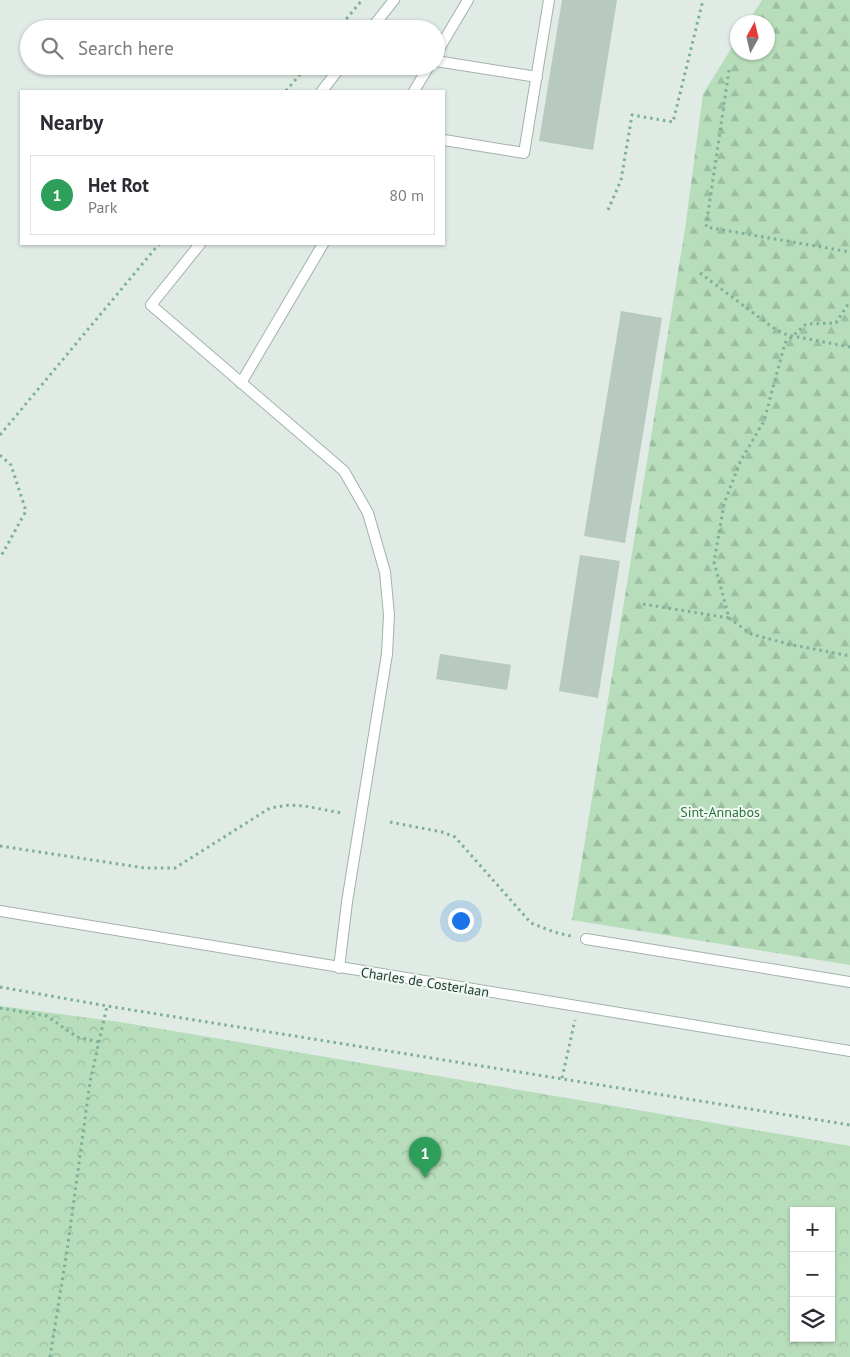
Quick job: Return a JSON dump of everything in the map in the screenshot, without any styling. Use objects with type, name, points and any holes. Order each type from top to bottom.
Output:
[{"type":"lane","points":[[378,20],[394,0]]},
{"type":"lane","points":[[445,39],[468,0]]},
{"type":"lane","points":[[445,140],[524,153],[549,0]]},
{"type":"lane","points":[[445,62],[537,76]]},
{"type":"lane","points":[[323,90],[335,75]]},
{"type":"lane","points":[[415,90],[424,75]]},
{"type":"lane","points":[[199,245],[151,305],[344,471],[368,513],[385,572],[388,615],[387,654],[339,968]]},
{"type":"lane","points":[[241,383],[322,245]]},
{"type":"lane","name":"Charles de Costerlaan","points":[[0,912],[850,1051]]},
{"type":"lane","points":[[586,939],[850,982]]},
{"type":"path","points":[[345,20],[362,0]]},
{"type":"path","points":[[608,210],[621,180],[632,115],[673,122],[703,0]]},
{"type":"path","points":[[729,70],[706,227],[850,252]]},
{"type":"path","points":[[287,90],[299,75]]},
{"type":"path","points":[[0,435],[158,245]]},
{"type":"path","points":[[700,274],[772,327],[793,336],[850,347]]},
{"type":"path","points":[[729,618],[714,562],[724,504],[740,462],[764,420],[785,343],[806,324],[836,323],[850,301]]},
{"type":"path","points":[[0,455],[11,464],[26,511],[0,558]]},
{"type":"path","points":[[642,604],[729,618],[751,634],[788,644],[850,656]]},
{"type":"path","points":[[0,846],[146,868],[175,868],[270,808],[288,805],[305,806],[341,813]]},
{"type":"path","points":[[390,822],[442,832],[454,837],[531,924],[554,932]]},
{"type":"path","points":[[0,987],[107,1006],[850,1125]]},
{"type":"path","points":[[50,1357],[68,1244],[90,1082],[107,1006]]},
{"type":"path","points":[[562,1078],[578,1007]]},
{"type":"path","points":[[0,1008],[47,1016],[77,1037],[99,1042]]},
{"type":"green space","name":"Sint-Annabos","points":[[762,0],[850,0],[850,965],[572,920],[685,229],[703,94],[730,50],[730,60],[775,60],[775,15],[752,15]]},
{"type":"green space","points":[[0,1006],[120,1022],[850,1146],[850,1357],[0,1357]]},
{"type":"building","points":[[562,0],[617,0],[593,150],[539,141]]},
{"type":"building","points":[[621,311],[662,318],[625,543],[584,536]]},
{"type":"building","points":[[580,555],[620,561],[598,698],[559,691]]},
{"type":"building","points":[[440,654],[511,665],[507,690],[436,679]]},
{"type":"place","name":"Het Rot","points":[[425,1178]]}]
